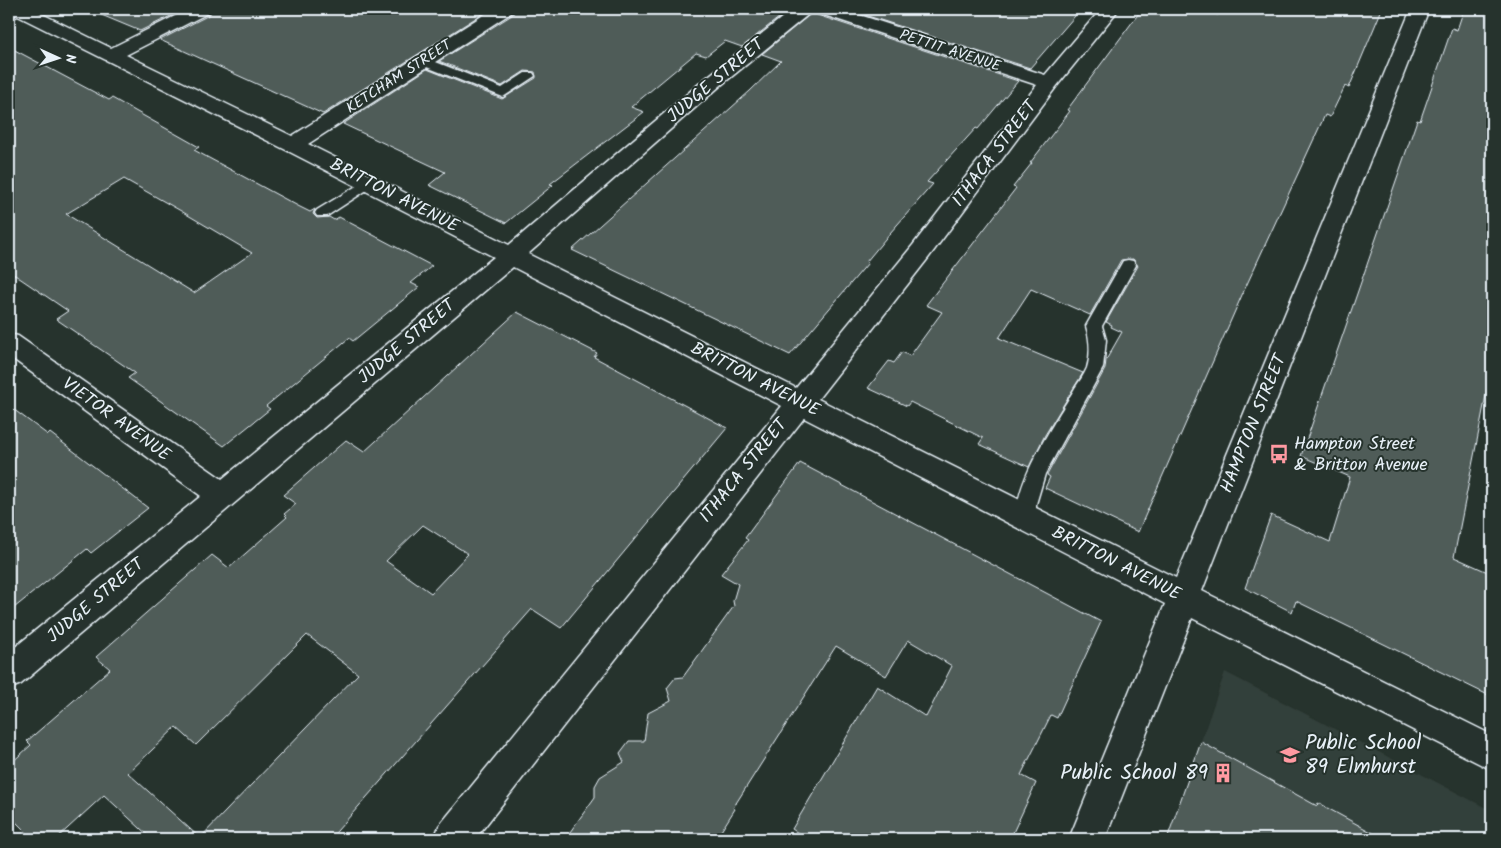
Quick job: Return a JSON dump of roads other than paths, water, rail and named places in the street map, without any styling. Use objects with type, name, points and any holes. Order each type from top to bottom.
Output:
[{"type":"street","points":[[111,55],[202,9]]},
{"type":"street","name":"KETCHAM STREET","points":[[293,144],[505,9]]},
{"type":"street","name":"JUDGE STREET","points":[[9,673],[511,256],[713,82],[804,9]]},
{"type":"street","name":"PETTIT AVENUE","points":[[824,9],[1049,83]]},
{"type":"street","name":"ITHACA STREET","points":[[452,839],[921,251],[1049,83],[1110,9]]},
{"type":"street","name":"HAMPTON STREET","points":[[1087,839],[1420,9]]},
{"type":"street","name":"BRITTON AVENUE","points":[[16,12],[111,55],[293,144],[1028,519],[1492,752]]},
{"type":"street","name":"VIETOR AVENUE","points":[[9,343],[223,496]]},
{"type":"lane","points":[[423,61],[503,93],[529,76]]},
{"type":"lane","points":[[322,213],[368,183]]},
{"type":"lane","points":[[1028,519],[1027,504],[1036,474],[1095,368],[1098,340],[1094,326],[1128,264]]},
{"type":"place","name":"Hampton Street & Britton Avenue","points":[[1279,454]]},
{"type":"place","name":"Public School 89 Elmhurst","points":[[1290,755]]},
{"type":"place","name":"Public School 89","points":[[1223,773]]}]
